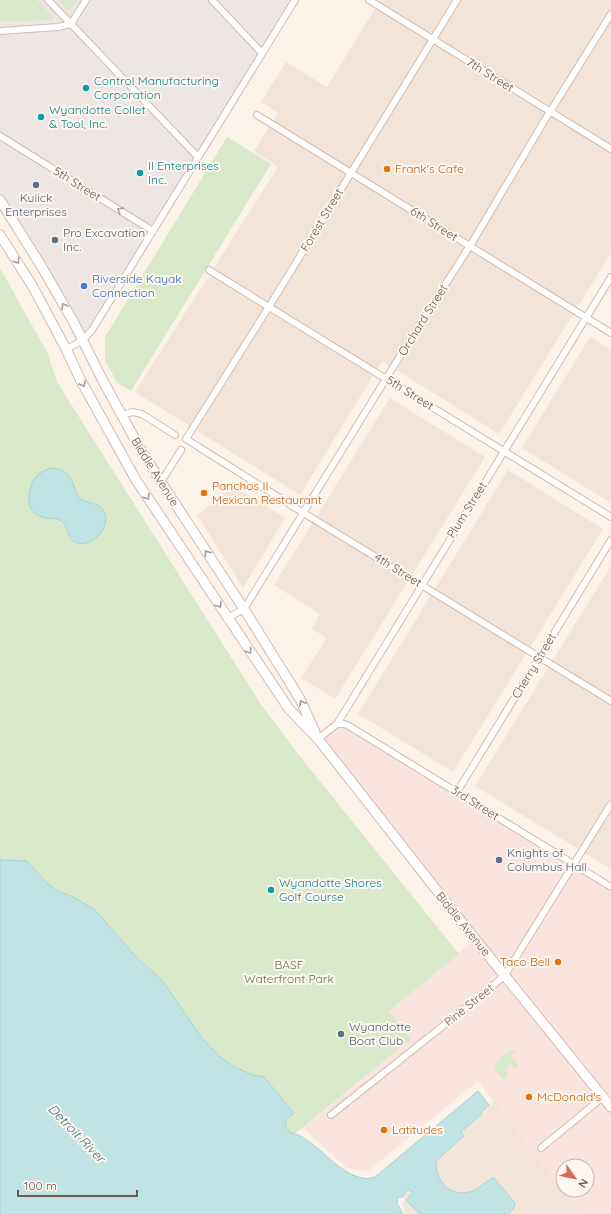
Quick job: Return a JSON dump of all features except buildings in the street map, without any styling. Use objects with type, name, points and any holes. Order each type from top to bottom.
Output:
[{"type":"main road","name":"Biddle Avenue","points":[[0,200],[73,321],[82,341],[122,415],[161,482],[244,609],[300,699],[318,739]]},
{"type":"main road","name":"Biddle Avenue","points":[[0,235],[26,276],[66,349],[80,379],[136,480],[289,709],[318,739],[470,933],[611,1107]]},
{"type":"street","points":[[48,0],[198,157]]},
{"type":"street","points":[[0,31],[58,27],[71,24],[86,0]]},
{"type":"street","points":[[212,0],[262,53]]},
{"type":"street","points":[[66,349],[82,341],[92,330],[295,0]]},
{"type":"street","name":"7th Street","points":[[369,0],[611,149]]},
{"type":"street","name":"Forest Street","points":[[186,439],[457,0]]},
{"type":"street","name":"Orchard Street","points":[[244,609],[611,14]]},
{"type":"street","name":"6th Street","points":[[257,115],[611,333]]},
{"type":"street","name":"5th Street","points":[[0,136],[153,231]]},
{"type":"street","name":"5th Street","points":[[209,270],[611,517]]},
{"type":"street","name":"Plum Street","points":[[318,739],[336,724],[611,277]]},
{"type":"street","points":[[122,415],[133,412],[142,414],[175,435]]},
{"type":"street","name":"4th Street","points":[[186,439],[611,701]]},
{"type":"street","points":[[161,482],[181,450]]},
{"type":"street","name":"Cherry Street","points":[[457,792],[611,540]]},
{"type":"street","points":[[227,618],[244,609]]},
{"type":"street","name":"3rd Street","points":[[336,724],[344,724],[349,726],[611,887]]},
{"type":"street","name":"Pine Street","points":[[331,1115],[505,975],[611,804]]},
{"type":"street","points":[[540,1148],[604,1098]]},
{"type":"shaded area","points":[[0,0],[295,0],[153,231],[82,341],[0,200]]},
{"type":"shaded area","points":[[380,0],[611,0],[611,253],[499,434],[382,361],[300,495],[135,392],[278,167],[254,151],[278,113],[261,102],[286,62],[327,87]]},
{"type":"shaded area","points":[[590,337],[611,350],[611,503],[522,448]]},
{"type":"shaded area","points":[[390,398],[485,457],[335,699],[301,678],[327,638],[312,629],[320,614],[274,585]]},
{"type":"shaded area","points":[[508,470],[603,529],[453,772],[358,714]]},
{"type":"shaded area","points":[[234,486],[285,518],[243,588],[197,515]]},
{"type":"shaded area","points":[[611,566],[611,869],[475,786]]},
{"type":"shaded area","points":[[344,724],[611,887],[611,1214],[585,1214],[571,1198],[595,1198],[595,1158],[555,1158],[555,1178],[478,1081],[367,1172],[347,1168],[303,1128],[411,1039],[389,1011],[475,939],[318,739],[333,728]]},
{"type":"shaded area","points":[[494,1101],[531,1150],[555,1178],[555,1198],[572,1198],[585,1214],[406,1214],[403,1205],[405,1194],[437,1161],[465,1136],[462,1132],[482,1115],[482,1113]]},
{"type":"green space","points":[[0,0],[37,0],[54,18],[53,20],[0,22]]},
{"type":"green space","points":[[59,0],[77,0],[69,10]]},
{"type":"green space","points":[[227,137],[271,164],[131,391],[117,383],[105,360],[105,337]]},
{"type":"green space","name":"Wyandotte Shores Golf Course","points":[[0,268],[48,354],[57,382],[260,703],[298,754],[459,954],[389,1011],[411,1039],[296,1133],[290,1133],[286,1127],[285,1120],[294,1112],[264,1077],[253,1075],[232,1066],[219,1056],[201,1037],[162,980],[71,896],[57,891],[47,883],[28,861],[0,860]]},
{"type":"green space","points":[[510,1051],[516,1052],[511,1056],[519,1066],[515,1069],[511,1064],[504,1070],[508,1075],[503,1079],[496,1071],[495,1065],[500,1058]]},
{"type":"water","points":[[53,468],[65,472],[68,475],[80,499],[100,506],[104,511],[106,517],[103,529],[95,539],[90,542],[78,543],[74,541],[69,535],[63,522],[58,519],[44,518],[34,513],[30,506],[30,489],[33,481],[41,473]]},
{"type":"water","name":"Detroit River","points":[[0,860],[27,861],[47,883],[57,891],[71,896],[94,909],[137,958],[162,980],[201,1037],[219,1056],[232,1066],[253,1075],[264,1077],[294,1113],[285,1120],[286,1127],[290,1133],[307,1140],[334,1163],[353,1175],[366,1178],[375,1177],[478,1091],[489,1105],[481,1113],[482,1114],[461,1132],[464,1136],[436,1161],[439,1177],[447,1188],[460,1193],[467,1193],[475,1190],[494,1178],[515,1203],[514,1208],[507,1214],[420,1214],[406,1200],[413,1192],[409,1190],[406,1191],[403,1197],[398,1197],[397,1203],[403,1214],[0,1214]]},
{"type":"place","name":"Control Manufacturing Corporation","points":[[86,88]]},
{"type":"place","name":"Wyandotte Collet & Tool, Inc.","points":[[41,117]]},
{"type":"place","name":"Frank's Cafe","points":[[387,169]]},
{"type":"place","name":"II Enterprises Inc.","points":[[140,173]]},
{"type":"place","name":"Kulick Enterprises","points":[[36,185]]},
{"type":"place","name":"Pro Excavation Inc.","points":[[55,240]]},
{"type":"place","name":"Riverside Kayak Connection","points":[[84,286]]},
{"type":"place","name":"Panchos II Mexican Restaurant","points":[[204,493]]},
{"type":"place","name":"Knights of Columbus Hall","points":[[499,860]]},
{"type":"place","name":"Wyandotte Shores Golf Course","points":[[271,890]]},
{"type":"place","name":"Taco Bell","points":[[558,962]]},
{"type":"place","name":"Wyandotte Boat Club","points":[[341,1034]]},
{"type":"place","name":"McDonald's","points":[[529,1097]]},
{"type":"place","name":"Latitudes","points":[[384,1130]]},
{"type":"park label","name":"BASF Waterfront Park","points":[[289,972]]}]
